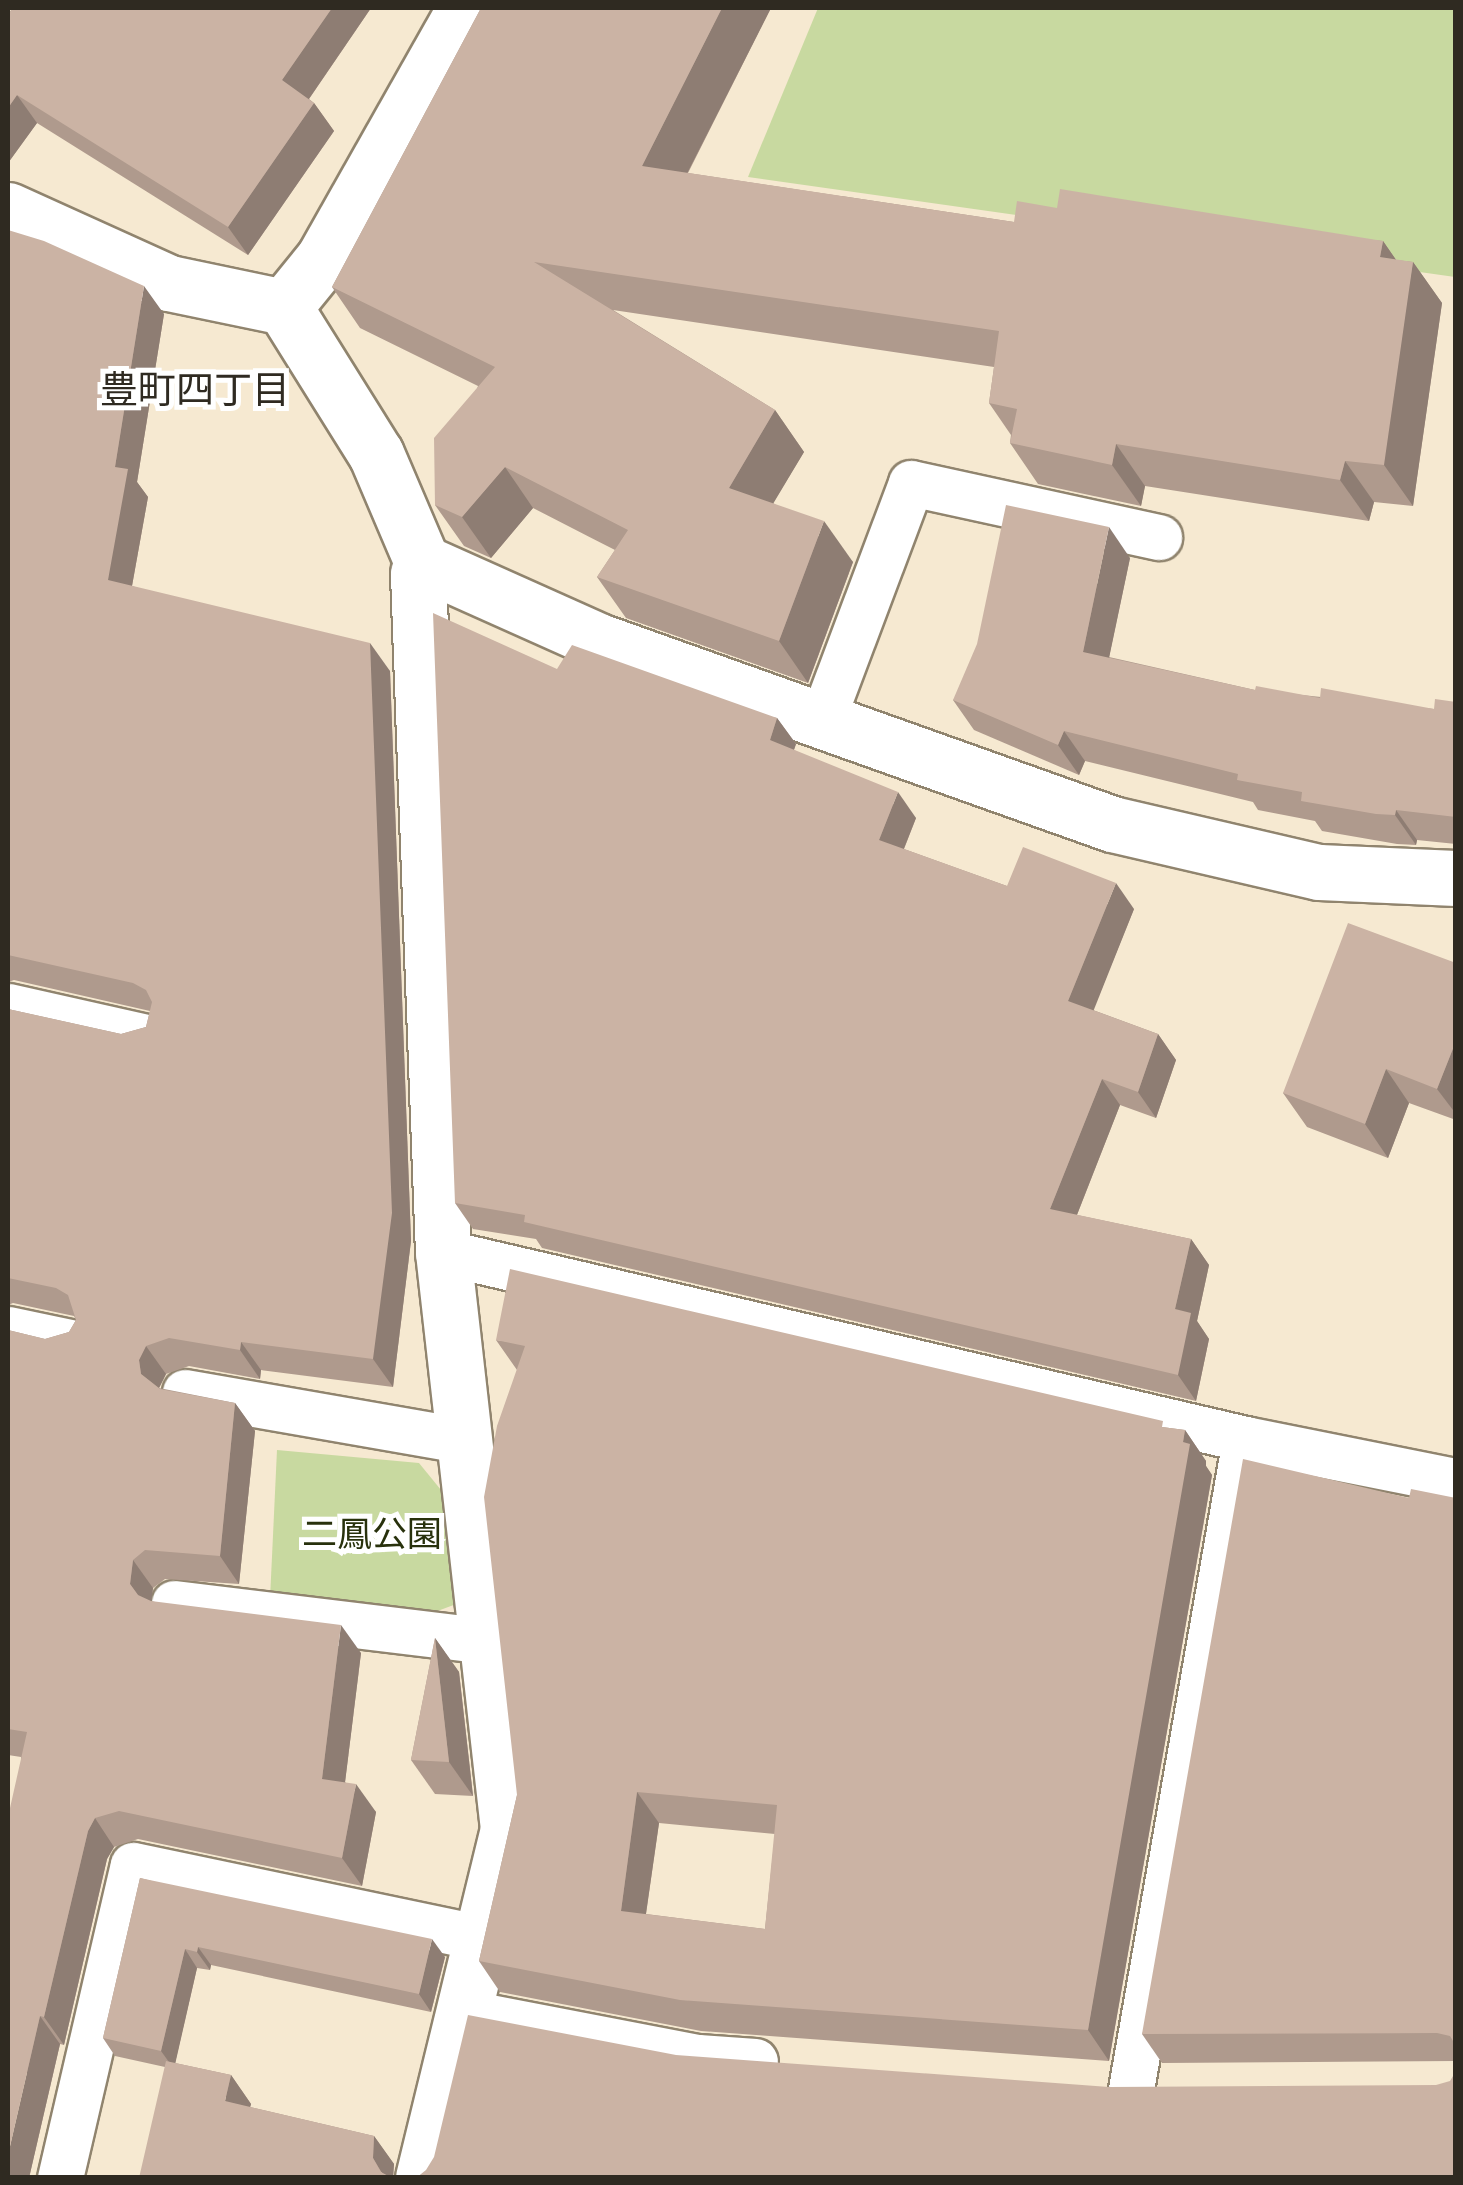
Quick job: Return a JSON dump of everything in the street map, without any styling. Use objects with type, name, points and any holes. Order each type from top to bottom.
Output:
[{"type":"street","points":[[284,307],[323,260],[465,8]]},
{"type":"street","points":[[8,210],[169,283],[284,307],[367,458],[411,568],[443,1252],[508,1829],[423,2178]]},
{"type":"street","points":[[411,568],[601,642],[822,720],[928,742],[1112,824],[1319,872],[1456,878]]},
{"type":"lane","points":[[822,720],[911,482],[1159,537]]},
{"type":"lane","points":[[8,1006],[146,1036]]},
{"type":"lane","points":[[443,1252],[1245,1439],[1456,1481]]},
{"type":"lane","points":[[8,1329],[70,1342]]},
{"type":"lane","points":[[186,1392],[465,1442]]},
{"type":"lane","points":[[1130,2088],[1245,1439]]},
{"type":"lane","points":[[174,1603],[487,1641]]},
{"type":"lane","points":[[60,2178],[133,1865],[482,1938]]},
{"type":"lane","points":[[464,2012],[698,2057],[796,2064]]},
{"type":"green space","points":[[818,8],[1455,8],[1455,277],[748,177]]},
{"type":"green space","name":"二鳳公園","points":[[277,1450],[419,1463],[450,1501],[459,1603],[424,1616],[270,1599]]},
{"type":"building","points":[[13,8],[332,8],[282,80],[314,103],[228,227],[17,95],[8,108],[8,14]]},
{"type":"building","points":[[481,8],[722,8],[642,166],[1014,222],[1017,201],[1057,208],[1060,189],[1383,241],[1380,257],[1413,262],[1384,465],[1345,461],[1340,480],[1116,444],[1112,465],[1010,443],[1017,409],[989,403],[999,331],[534,262],[775,410],[729,488],[824,521],[779,641],[597,577],[628,530],[505,467],[462,517],[435,505],[434,438],[495,367],[332,287]]},
{"type":"building","points":[[8,230],[44,241],[144,286],[115,467],[128,469],[108,580],[370,643],[392,1213],[373,1359],[241,1342],[240,1350],[169,1338],[146,1346],[139,1360],[141,1374],[160,1389],[235,1403],[220,1556],[145,1550],[133,1560],[130,1584],[138,1595],[151,1601],[341,1625],[322,1779],[356,1784],[342,1858],[119,1811],[95,1818],[88,1831],[44,2017],[40,2016],[8,2155],[8,1817],[27,1732],[8,1729],[8,1330],[45,1339],[69,1332],[76,1320],[68,1295],[56,1288],[8,1278],[8,1009],[121,1034],[146,1027],[152,1002],[146,990],[133,983],[8,955]]},
{"type":"building","points":[[1006,505],[1109,527],[1083,652],[1255,690],[1256,686],[1320,698],[1321,688],[1434,709],[1435,699],[1456,702],[1456,817],[1396,810],[1395,815],[1376,814],[1301,801],[1302,792],[1237,780],[1238,774],[1064,731],[1058,745],[953,700],[977,644]]},
{"type":"building","points":[[433,613],[557,669],[572,645],[777,718],[770,740],[898,792],[879,840],[1007,886],[1023,847],[1116,883],[1068,1001],[1158,1034],[1138,1092],[1102,1079],[1050,1209],[1191,1239],[1175,1309],[1191,1313],[1178,1375],[524,1222],[525,1215],[455,1203]]},
{"type":"building","points":[[1348,923],[1456,963],[1456,1041],[1437,1089],[1386,1069],[1365,1124],[1283,1093]]},
{"type":"building","points":[[510,1269],[1163,1421],[1162,1427],[1185,1430],[1183,1442],[1190,1444],[1088,2030],[680,2000],[479,1961],[517,1795],[484,1497],[497,1426],[525,1346],[496,1340]],"holes":[[[637,1792],[777,1805],[765,1929],[621,1911]]]},
{"type":"building","points":[[1243,1459],[1409,1498],[1411,1489],[1456,1498],[1456,2046],[1450,2036],[1437,2033],[1142,2034]]},
{"type":"building","points":[[435,1638],[449,1762],[411,1760]]},
{"type":"building","points":[[140,1878],[432,1939],[419,1994],[198,1947],[197,1952],[185,1949],[161,2051],[103,2038]]},
{"type":"building","points":[[468,2015],[676,2055],[1109,2087],[1436,2085],[1450,2081],[1456,2071],[1456,2178],[416,2178],[434,2157]]},
{"type":"building","points":[[166,2061],[231,2075],[225,2101],[374,2136],[373,2158],[381,2172],[392,2178],[139,2178]]},
{"type":"district","name":"豊町四丁目","points":[[195,391]]}]
